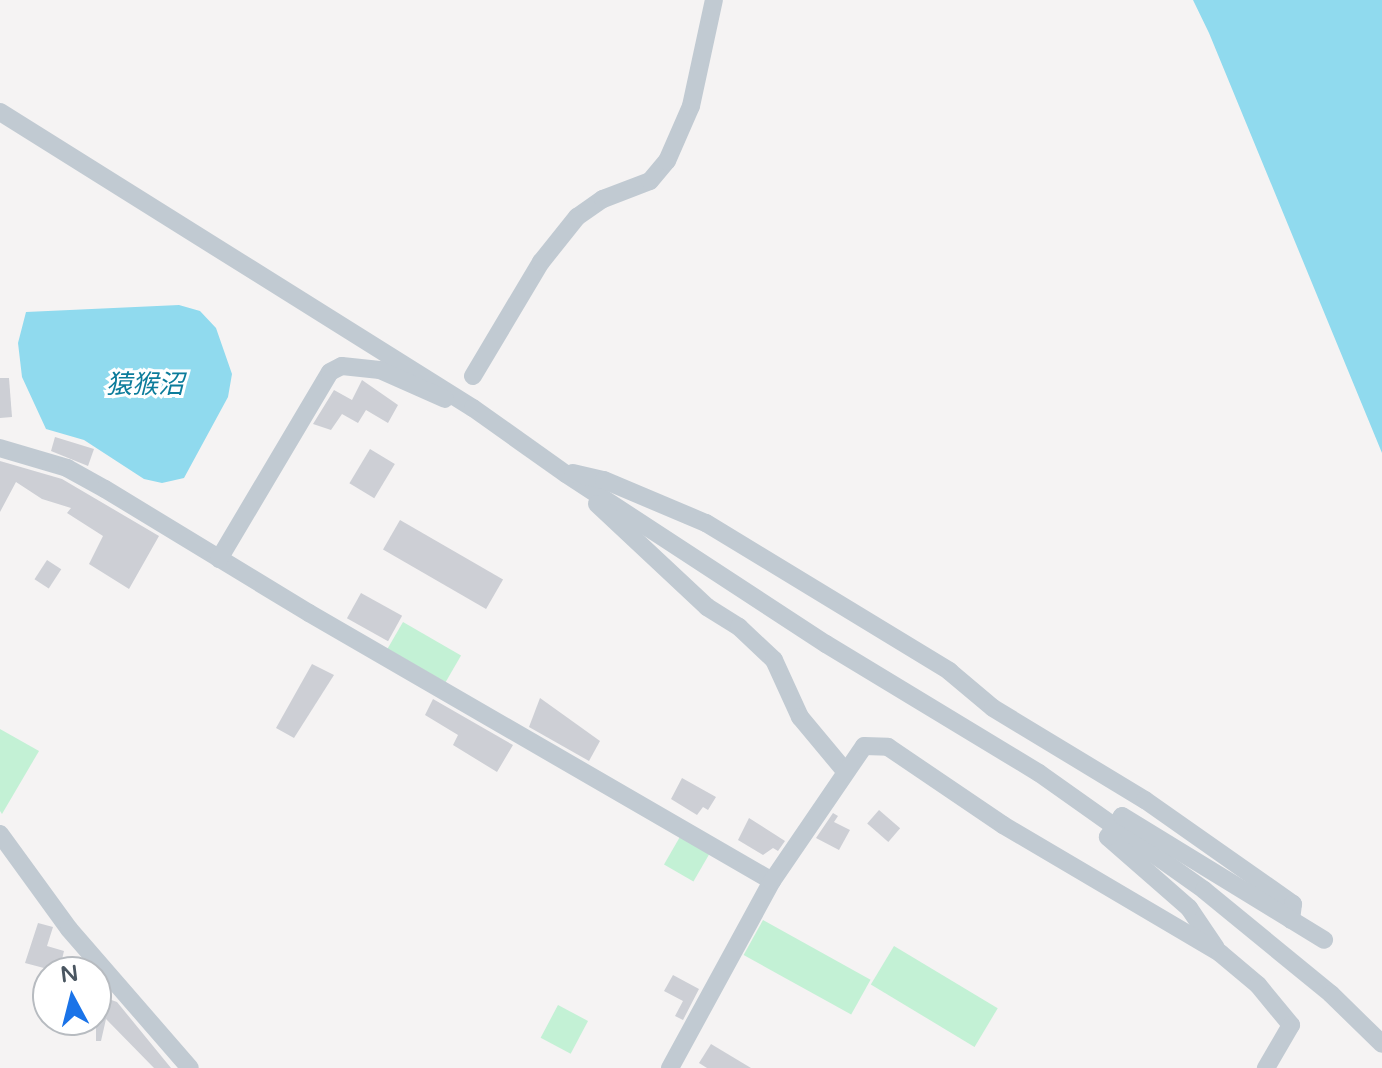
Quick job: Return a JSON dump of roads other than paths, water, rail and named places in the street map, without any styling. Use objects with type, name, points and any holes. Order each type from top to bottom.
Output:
[{"type":"street","points":[[473,376],[541,262],[577,217],[650,181],[667,161],[691,106],[714,0]]},
{"type":"street","points":[[0,112],[458,398],[566,474],[826,644],[1039,773],[1216,899],[1382,1044]]},
{"type":"street","points":[[219,559],[330,372],[342,366],[369,368],[454,402],[458,398]]},
{"type":"street","points":[[0,448],[67,468],[772,881]]},
{"type":"street","points":[[566,474],[707,607],[767,652],[800,717],[845,771]]},
{"type":"street","points":[[566,474],[604,480],[706,523],[949,671],[993,708],[1145,800],[1293,904],[1291,920]]},
{"type":"street","points":[[670,1068],[772,881],[864,746],[888,747],[1003,825],[1220,953],[1258,985],[1291,1025],[1266,1068]]},
{"type":"street","points":[[1220,953],[1189,908],[1108,837],[1122,816],[1324,940]]},
{"type":"street","points":[[0,834],[69,929],[190,1068]]},
{"type":"water","points":[[1193,0],[1382,0],[1382,453],[1209,33]]},
{"type":"water","name":"猿猴沼","points":[[179,305],[200,311],[216,328],[232,374],[228,397],[184,478],[162,483],[144,479],[84,440],[46,429],[22,377],[18,343],[26,312]]}]
